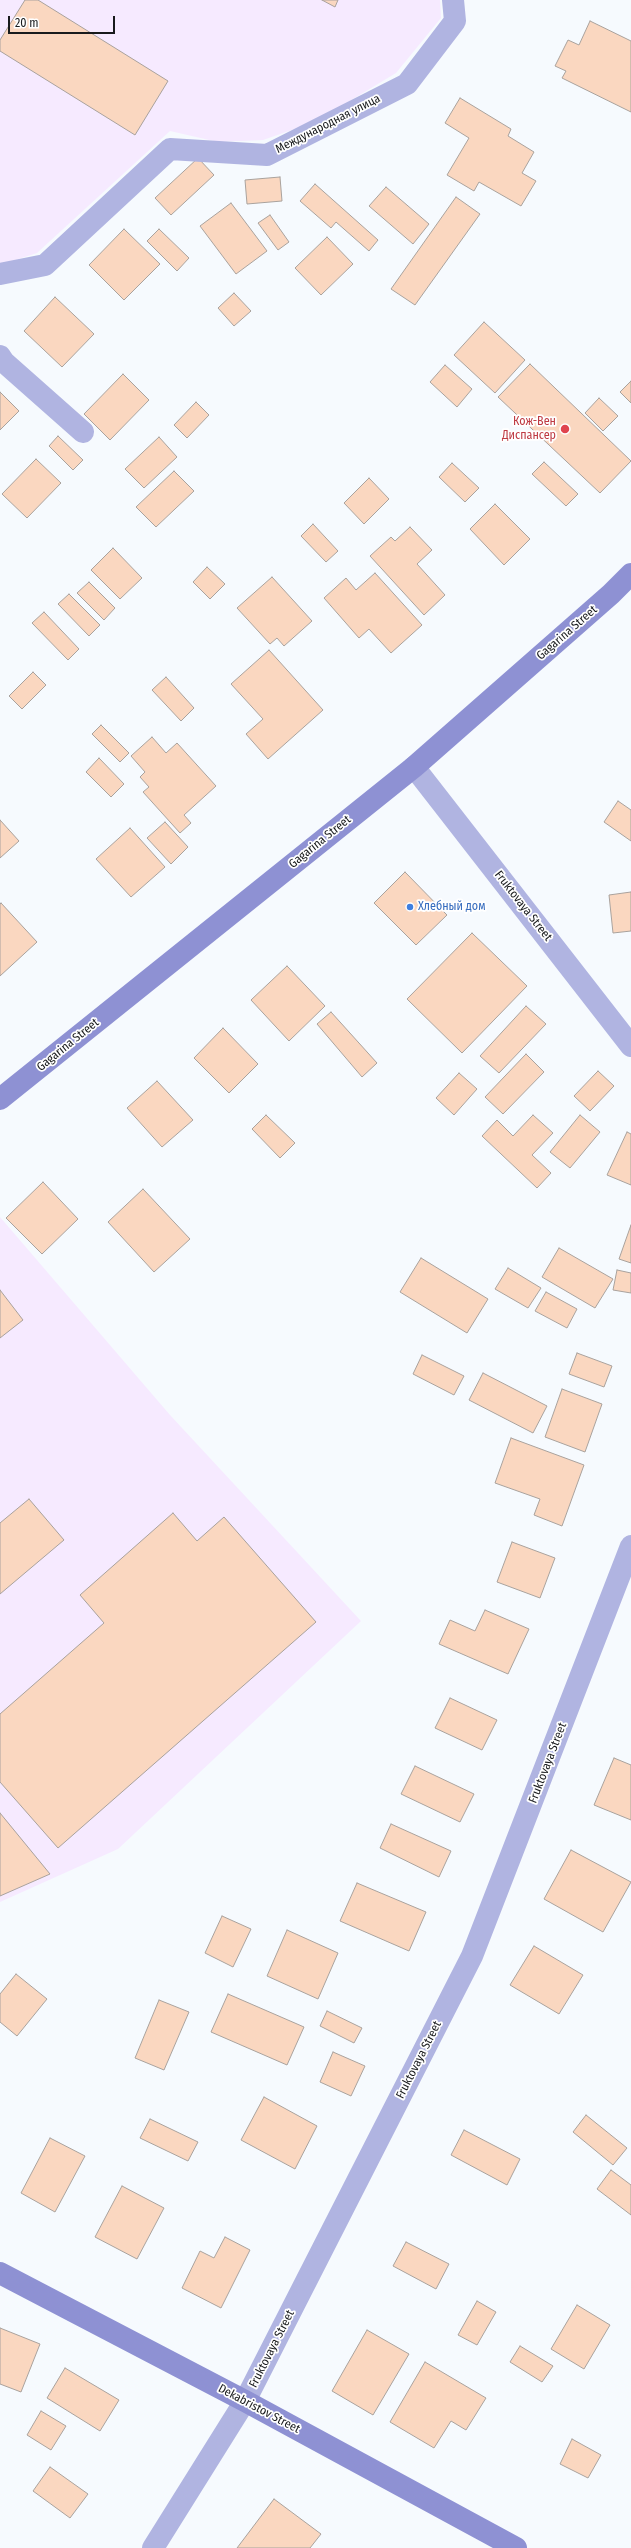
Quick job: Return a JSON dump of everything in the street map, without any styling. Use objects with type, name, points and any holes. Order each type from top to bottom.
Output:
[{"type":"street","name":"Международная улица","points":[[0,274],[44,265],[170,149],[267,155],[407,84],[455,21],[453,0]]},
{"type":"street","points":[[0,356],[4,362],[83,432]]},
{"type":"street","name":"Gagarina Street","points":[[0,1099],[414,767],[611,594],[631,574]]},
{"type":"street","name":"Fruktovaya Street","points":[[414,767],[631,1046]]},
{"type":"street","name":"Fruktovaya Street","points":[[153,2548],[245,2401],[472,1956],[631,1546]]},
{"type":"street","name":"Dekabristov Street","points":[[0,2272],[245,2401],[516,2548]]},
{"type":"shaded area","points":[[0,0],[440,0],[441,18],[396,73],[315,122],[263,140],[218,142],[170,131],[37,253],[0,265]]},
{"type":"shaded area","points":[[0,1217],[170,1415],[361,1621],[118,1849],[0,1902]]},
{"type":"building","points":[[25,0],[38,0],[168,81],[135,135],[0,51],[0,40]]},
{"type":"building","points":[[322,0],[338,0],[335,7]]},
{"type":"building","points":[[590,21],[631,41],[631,112],[562,78],[566,71],[555,66],[568,40],[579,45]]},
{"type":"building","points":[[460,98],[511,129],[508,136],[534,152],[522,173],[536,181],[521,206],[479,182],[474,191],[447,175],[469,138],[445,123]]},
{"type":"building","points":[[198,158],[214,175],[171,215],[155,198]]},
{"type":"building","points":[[280,177],[282,201],[247,204],[245,180]]},
{"type":"building","points":[[315,184],[378,240],[369,251],[336,222],[331,228],[300,201]]},
{"type":"building","points":[[386,187],[429,224],[413,244],[369,206]]},
{"type":"building","points":[[456,197],[480,214],[415,305],[391,289]]},
{"type":"building","points":[[231,203],[267,251],[236,274],[200,226]]},
{"type":"building","points":[[270,215],[289,242],[278,250],[258,223]]},
{"type":"building","points":[[124,229],[160,264],[124,300],[89,265]]},
{"type":"building","points":[[159,229],[189,258],[177,271],[147,241]]},
{"type":"building","points":[[327,237],[353,264],[321,295],[295,268]]},
{"type":"building","points":[[234,293],[251,311],[234,326],[218,308]]},
{"type":"building","points":[[55,297],[94,334],[62,367],[24,331]]},
{"type":"building","points":[[484,322],[525,360],[495,393],[454,355]]},
{"type":"building","name":"Кож-Вен Диспансер","points":[[530,364],[631,461],[600,493],[498,397]]},
{"type":"building","points":[[445,365],[472,389],[457,407],[430,382]]},
{"type":"building","points":[[123,374],[149,400],[110,440],[84,414]]},
{"type":"building","points":[[631,381],[631,403],[620,392]]},
{"type":"building","points":[[0,392],[19,411],[0,430]]},
{"type":"building","points":[[599,398],[618,416],[603,431],[585,413]]},
{"type":"building","points":[[196,402],[209,415],[187,438],[174,425]]},
{"type":"building","points":[[58,436],[83,460],[73,470],[49,446]]},
{"type":"building","points":[[159,437],[177,457],[144,488],[125,469]]},
{"type":"building","points":[[36,459],[61,483],[27,518],[2,494]]},
{"type":"building","points":[[544,462],[578,494],[566,506],[532,474]]},
{"type":"building","points":[[452,463],[479,488],[465,502],[439,477]]},
{"type":"building","points":[[174,471],[194,491],[156,527],[136,507]]},
{"type":"building","points":[[369,478],[389,499],[364,524],[344,503]]},
{"type":"building","points":[[495,504],[530,539],[504,565],[470,529]]},
{"type":"building","points":[[313,524],[338,551],[326,562],[301,536]]},
{"type":"building","points":[[410,527],[432,550],[417,564],[445,595],[424,615],[370,556],[391,537],[395,541]]},
{"type":"building","points":[[113,548],[142,578],[120,599],[91,570]]},
{"type":"building","points":[[207,567],[225,584],[210,599],[193,582]]},
{"type":"building","points":[[375,573],[422,625],[391,653],[369,629],[359,638],[324,598],[346,578],[356,590]]},
{"type":"building","points":[[272,577],[312,621],[284,646],[277,638],[270,644],[237,608]]},
{"type":"building","points":[[89,582],[115,608],[104,620],[77,593]]},
{"type":"building","points":[[69,594],[100,625],[89,636],[58,604]]},
{"type":"building","points":[[44,612],[79,649],[68,660],[32,623]]},
{"type":"building","points":[[269,650],[323,710],[268,759],[246,734],[263,719],[231,684]]},
{"type":"building","points":[[33,672],[46,685],[22,709],[9,696]]},
{"type":"building","points":[[166,677],[194,708],[181,721],[152,690]]},
{"type":"building","points":[[101,725],[129,753],[120,762],[92,734]]},
{"type":"building","points":[[152,737],[166,753],[177,743],[216,786],[184,815],[191,823],[180,833],[143,792],[149,787],[140,777],[145,772],[131,756]]},
{"type":"building","points":[[99,758],[124,784],[111,797],[86,772]]},
{"type":"building","points":[[618,801],[631,810],[631,841],[604,822]]},
{"type":"building","points":[[0,820],[19,841],[0,858]]},
{"type":"building","points":[[165,822],[188,847],[171,864],[147,838]]},
{"type":"building","points":[[130,828],[165,867],[131,897],[96,859]]},
{"type":"building","points":[[405,872],[447,915],[416,945],[374,903]]},
{"type":"building","points":[[631,892],[631,931],[613,933],[609,895]]},
{"type":"building","points":[[1,903],[37,942],[0,976],[0,904]]},
{"type":"building","points":[[472,933],[527,986],[462,1053],[407,999]]},
{"type":"building","points":[[287,966],[325,1006],[289,1041],[251,1000]]},
{"type":"building","points":[[526,1006],[546,1024],[499,1073],[480,1056]]},
{"type":"building","points":[[331,1012],[377,1063],[362,1077],[317,1024]]},
{"type":"building","points":[[223,1028],[258,1064],[229,1093],[194,1058]]},
{"type":"building","points":[[526,1054],[544,1072],[503,1114],[485,1097]]},
{"type":"building","points":[[598,1071],[614,1086],[590,1111],[574,1096]]},
{"type":"building","points":[[459,1073],[477,1089],[454,1115],[436,1098]]},
{"type":"building","points":[[157,1081],[193,1120],[162,1147],[127,1108]]},
{"type":"building","points":[[266,1115],[295,1143],[280,1158],[252,1129]]},
{"type":"building","points":[[533,1115],[553,1133],[532,1155],[551,1173],[537,1188],[482,1136],[497,1120],[513,1136]]},
{"type":"building","points":[[580,1115],[600,1132],[570,1168],[550,1152]]},
{"type":"building","points":[[627,1132],[631,1134],[631,1185],[607,1175]]},
{"type":"building","points":[[43,1182],[78,1219],[42,1254],[6,1218]]},
{"type":"building","points":[[143,1189],[190,1239],[154,1272],[108,1222]]},
{"type":"building","points":[[631,1225],[631,1263],[619,1259]]},
{"type":"building","points":[[559,1248],[613,1279],[595,1308],[542,1277]]},
{"type":"building","points":[[421,1258],[488,1299],[467,1333],[400,1292]]},
{"type":"building","points":[[508,1268],[541,1288],[528,1308],[495,1289]]},
{"type":"building","points":[[617,1270],[631,1273],[631,1293],[613,1290]]},
{"type":"building","points":[[0,1290],[23,1320],[0,1338]]},
{"type":"building","points":[[546,1292],[577,1309],[567,1328],[535,1311]]},
{"type":"building","points":[[577,1353],[612,1366],[604,1387],[569,1374]]},
{"type":"building","points":[[422,1355],[464,1376],[454,1395],[413,1374]]},
{"type":"building","points":[[483,1373],[547,1406],[533,1433],[469,1400]]},
{"type":"building","points":[[562,1389],[602,1404],[585,1452],[545,1437]]},
{"type":"building","points":[[511,1438],[584,1465],[562,1526],[534,1515],[540,1499],[495,1483]]},
{"type":"building","points":[[29,1499],[64,1540],[0,1594],[0,1523]]},
{"type":"building","points":[[173,1513],[197,1541],[224,1517],[316,1622],[58,1848],[0,1782],[0,1714],[104,1623],[80,1595]]},
{"type":"building","points":[[512,1542],[555,1558],[540,1598],[497,1582]]},
{"type":"building","points":[[485,1610],[529,1629],[508,1674],[439,1644],[450,1620],[475,1631]]},
{"type":"building","points":[[450,1698],[497,1720],[482,1750],[435,1728]]},
{"type":"building","points":[[614,1758],[631,1765],[631,1820],[594,1805]]},
{"type":"building","points":[[415,1766],[474,1794],[460,1822],[401,1794]]},
{"type":"building","points":[[0,1813],[50,1874],[0,1896]]},
{"type":"building","points":[[391,1824],[451,1851],[439,1877],[380,1848]]},
{"type":"building","points":[[571,1850],[631,1882],[603,1932],[544,1899]]},
{"type":"building","points":[[357,1883],[426,1912],[409,1951],[340,1921]]},
{"type":"building","points":[[222,1916],[251,1929],[233,1967],[205,1953]]},
{"type":"building","points":[[287,1930],[338,1953],[318,1999],[267,1976]]},
{"type":"building","points":[[534,1946],[583,1975],[559,2014],[510,1985]]},
{"type":"building","points":[[16,1974],[47,1999],[17,2036],[0,2022],[0,1994]]},
{"type":"building","points":[[228,1994],[304,2027],[287,2065],[211,2032]]},
{"type":"building","points":[[159,2000],[189,2012],[164,2070],[135,2058]]},
{"type":"building","points":[[327,2011],[362,2028],[354,2043],[320,2026]]},
{"type":"building","points":[[333,2052],[365,2066],[351,2096],[320,2082]]},
{"type":"building","points":[[264,2097],[317,2126],[295,2169],[241,2140]]},
{"type":"building","points":[[586,2115],[627,2148],[613,2165],[573,2132]]},
{"type":"building","points":[[150,2119],[198,2142],[188,2161],[140,2138]]},
{"type":"building","points":[[464,2130],[520,2159],[507,2185],[451,2155]]},
{"type":"building","points":[[50,2138],[85,2156],[55,2212],[21,2193]]},
{"type":"building","points":[[611,2170],[631,2185],[631,2215],[597,2189]]},
{"type":"building","points":[[122,2186],[164,2208],[137,2259],[95,2237]]},
{"type":"building","points":[[225,2237],[250,2250],[221,2308],[182,2288],[200,2251],[214,2258]]},
{"type":"building","points":[[406,2242],[449,2264],[436,2289],[393,2266]]},
{"type":"building","points":[[477,2301],[496,2312],[477,2345],[458,2335]]},
{"type":"building","points":[[577,2305],[610,2325],[584,2369],[551,2349]]},
{"type":"building","points":[[0,2328],[40,2344],[21,2392],[0,2384]]},
{"type":"building","points":[[367,2330],[409,2354],[373,2415],[332,2391]]},
{"type":"building","points":[[520,2346],[553,2366],[542,2382],[510,2362]]},
{"type":"building","points":[[425,2362],[486,2398],[466,2430],[451,2421],[434,2448],[390,2422]]},
{"type":"building","points":[[65,2368],[119,2400],[100,2431],[47,2398]]},
{"type":"building","points":[[41,2411],[66,2426],[51,2450],[27,2435]]},
{"type":"building","points":[[572,2439],[601,2455],[588,2478],[560,2464]]},
{"type":"building","points":[[50,2467],[88,2494],[70,2518],[33,2491]]},
{"type":"building","points":[[274,2499],[321,2534],[310,2548],[237,2548]]},
{"type":"place","name":"Кож-Вен Диспансер","points":[[565,429]]},
{"type":"place","name":"Хлебный дом","points":[[410,907]]}]
